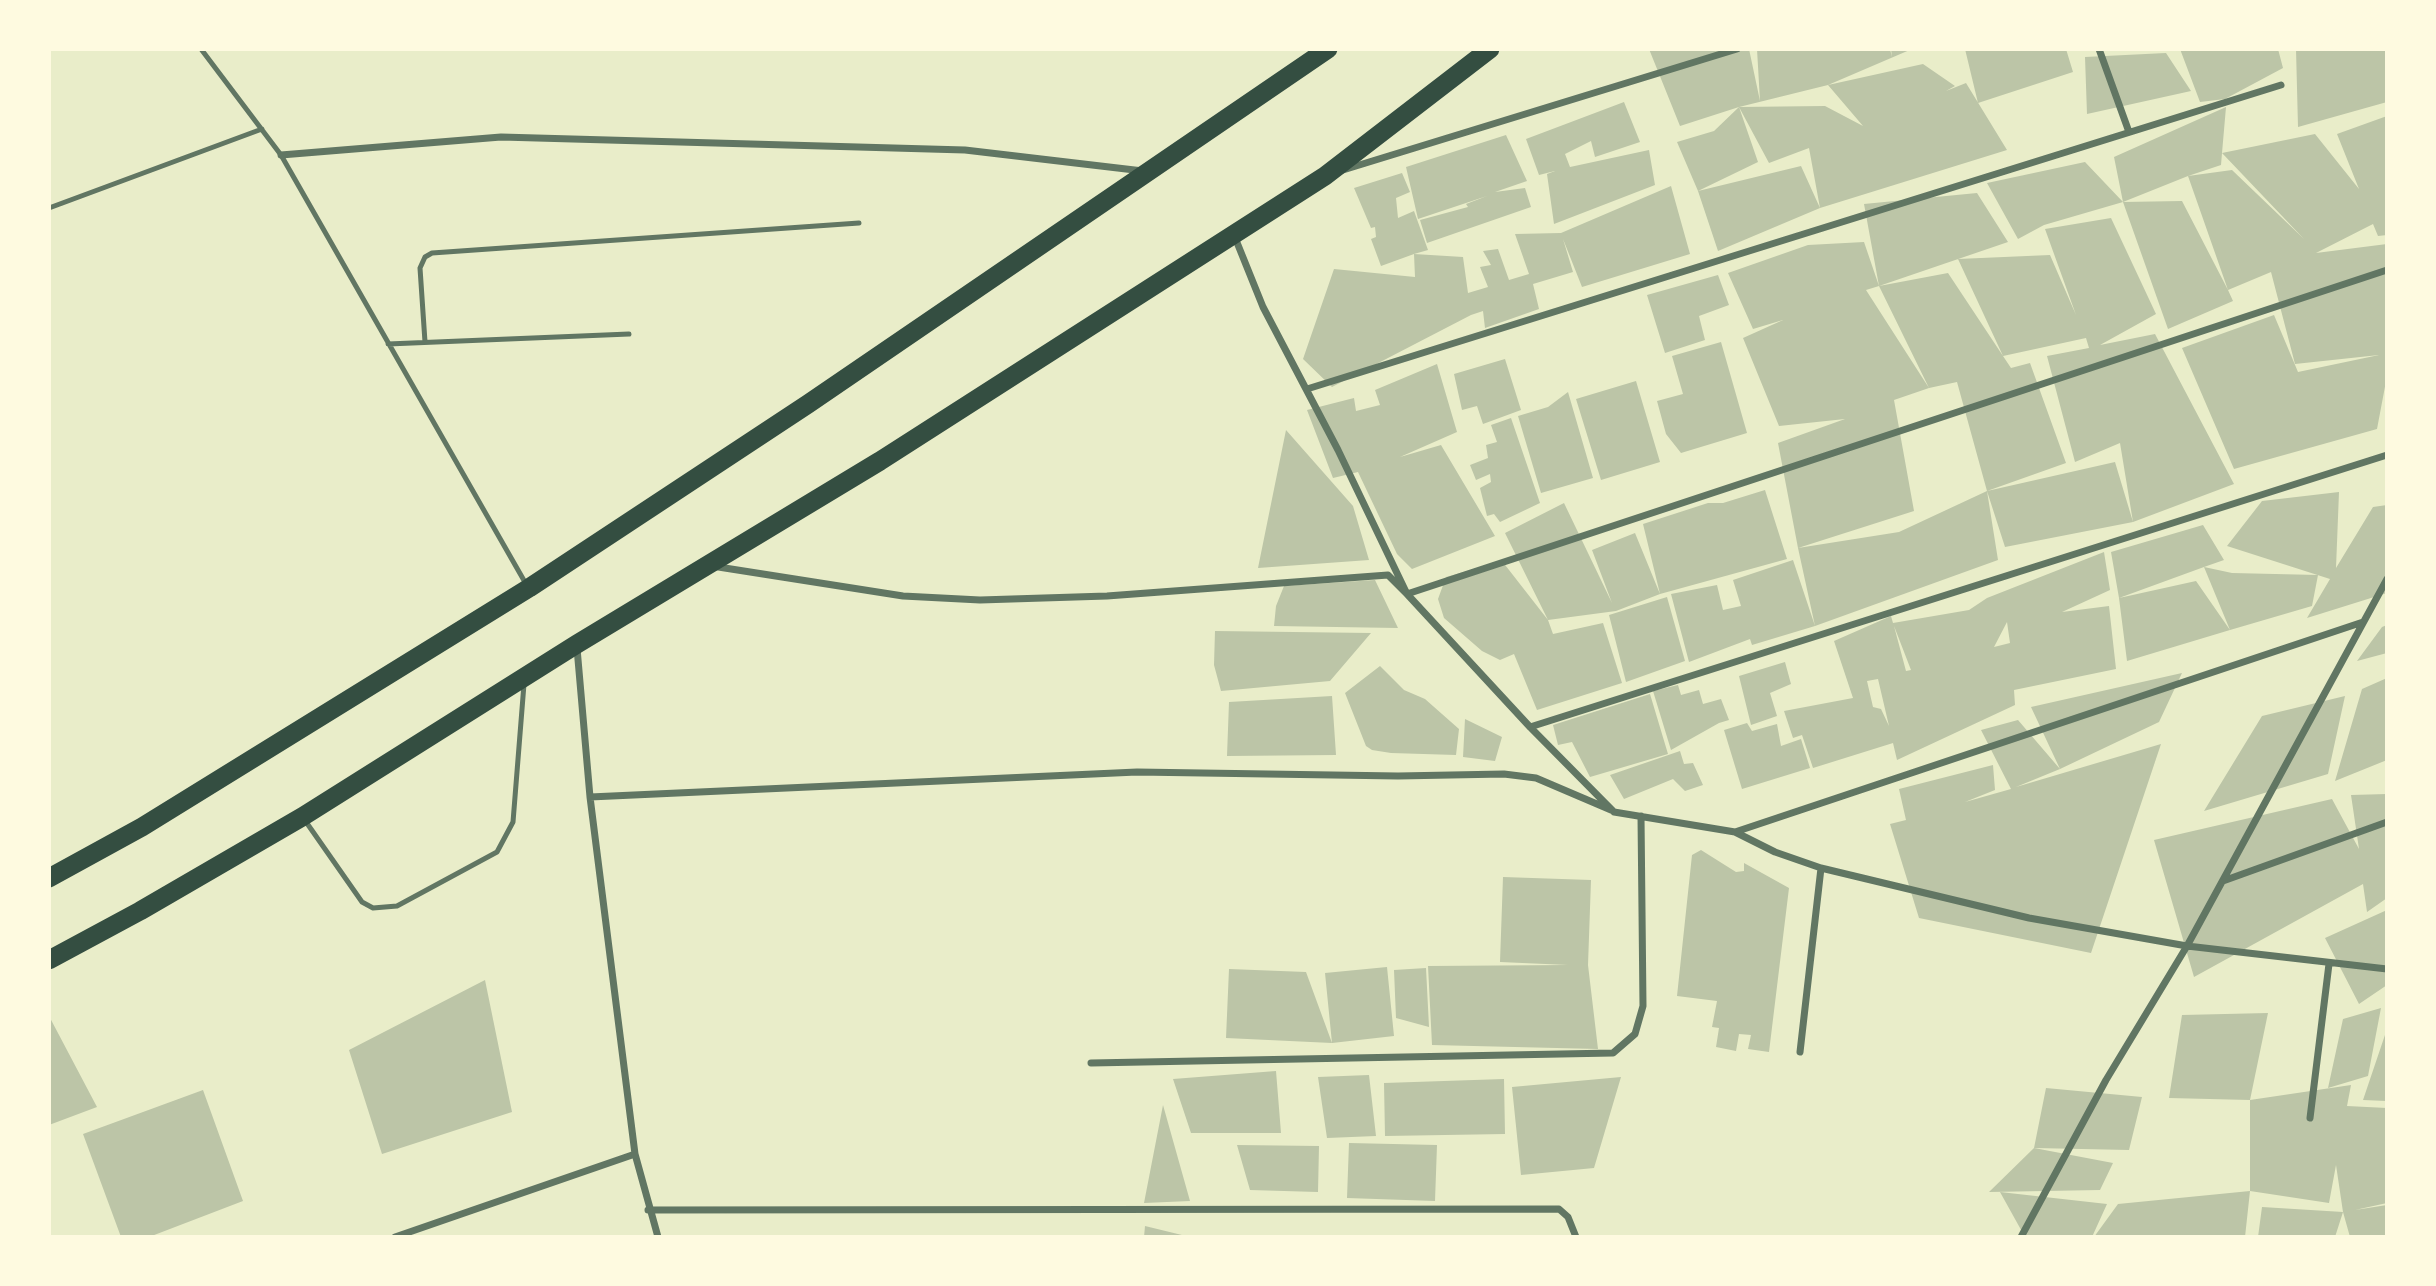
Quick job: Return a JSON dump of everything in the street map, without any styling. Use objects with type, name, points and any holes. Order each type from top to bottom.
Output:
[{"type":"highway","points":[[49,878],[142,827],[528,588],[1150,172],[1328,49]]},
{"type":"highway","points":[[49,960],[140,911],[302,817],[705,565],[880,461],[1325,176],[1490,49]]},
{"type":"street","points":[[1325,176],[1737,49]]},
{"type":"street","points":[[2099,49],[2129,132]]},
{"type":"street","points":[[1307,389],[2281,85]]},
{"type":"street","points":[[281,155],[501,137],[965,150],[1150,172]]},
{"type":"street","points":[[1234,234],[1263,307],[1307,389],[1407,594]]},
{"type":"street","points":[[1407,594],[2387,270]]},
{"type":"street","points":[[1530,727],[2387,455]]},
{"type":"street","points":[[705,565],[903,596],[980,600],[1107,596],[1388,575],[1530,727],[1614,812]]},
{"type":"street","points":[[2021,1237],[2106,1080],[2187,946],[2387,579]]},
{"type":"street","points":[[1735,832],[2364,622]]},
{"type":"street","points":[[577,644],[590,796],[635,1154],[648,1210],[658,1237]]},
{"type":"street","points":[[590,796],[1137,772],[1398,776],[1504,774],[1536,778],[1614,812],[1735,832],[1775,852],[1821,868],[2029,918],[2187,946],[2387,969]]},
{"type":"street","points":[[1091,1063],[1613,1053],[1636,1034],[1643,1006],[1641,816]]},
{"type":"street","points":[[2223,881],[2387,822]]},
{"type":"street","points":[[1800,1052],[1821,868]]},
{"type":"street","points":[[2310,1118],[2329,964]]},
{"type":"street","points":[[395,1237],[635,1154]]},
{"type":"street","points":[[648,1210],[1559,1209],[1568,1217],[1576,1237]]},
{"type":"lane","points":[[201,49],[281,155],[528,588]]},
{"type":"lane","points":[[49,208],[262,129]]},
{"type":"lane","points":[[425,342],[420,268],[425,257],[432,253],[859,223]]},
{"type":"lane","points":[[388,344],[629,334]]},
{"type":"lane","points":[[302,817],[362,902],[373,908],[397,906],[498,852],[513,822],[525,677]]},
{"type":"building","points":[[1649,49],[1749,49],[1760,101],[1757,49],[1890,49],[1892,57],[1891,49],[1912,49],[1828,85],[1739,107],[1680,126]]},
{"type":"building","points":[[1965,49],[2066,49],[2073,72],[1978,103]]},
{"type":"building","points":[[2180,49],[2278,49],[2283,68],[2225,99],[2200,102]]},
{"type":"building","points":[[2296,49],[2387,49],[2387,102],[2298,127]]},
{"type":"building","points":[[2166,53],[2191,91],[2087,114],[2085,57]]},
{"type":"building","points":[[1923,64],[1955,86],[1946,91],[1966,83],[2007,150],[1820,208],[1809,148],[1769,163],[1739,107],[1825,106],[1863,126],[1828,85]]},
{"type":"building","points":[[1624,102],[1640,142],[1595,157],[1591,141],[1565,154],[1570,167],[1649,150],[1655,185],[1554,224],[1547,174],[1555,171],[1539,175],[1526,139]]},
{"type":"building","points":[[1739,107],[1758,162],[1698,191],[1677,142],[1714,131]]},
{"type":"building","points":[[2226,107],[2221,165],[2123,202],[2114,157]]},
{"type":"building","points":[[2387,116],[2387,235],[2378,236],[2373,224],[2316,253],[2387,244],[2387,376],[2377,429],[2234,469],[2182,348],[2274,315],[2298,372],[2379,355],[2295,364],[2271,272],[2228,290],[2188,176],[2232,170],[2304,239],[2222,153],[2315,134],[2359,189],[2337,134]]},
{"type":"building","points":[[1506,135],[1527,181],[1495,192],[1525,188],[1531,207],[1427,243],[1420,220],[1468,207],[1466,204],[1487,196],[1418,219],[1406,167]]},
{"type":"building","points":[[2085,162],[2123,202],[2044,225],[2018,239],[1987,183]]},
{"type":"building","points":[[1801,166],[1820,208],[1718,251],[1698,191]]},
{"type":"building","points":[[1402,173],[1410,192],[1396,198],[1398,218],[1414,211],[1428,250],[1381,266],[1371,239],[1376,237],[1375,227],[1371,228],[1354,188]]},
{"type":"building","points":[[1671,186],[1690,254],[1582,287],[1563,239],[1573,272],[1533,284],[1539,309],[1485,328],[1483,311],[1471,315],[1332,387],[1303,359],[1334,269],[1415,277],[1414,254],[1463,257],[1468,293],[1488,287],[1480,267],[1491,265],[1483,251],[1498,249],[1509,280],[1529,274],[1515,234],[1561,233]]},
{"type":"building","points":[[1977,193],[2008,242],[1879,286],[1864,204]]},
{"type":"building","points":[[2182,201],[2233,301],[2168,329],[2123,202]]},
{"type":"building","points":[[2111,218],[2156,314],[2100,345],[2155,334],[2234,484],[2133,522],[2120,443],[2075,462],[2047,356],[2089,348],[2086,338],[2003,356],[1958,259],[2050,255],[2076,315],[2045,229]]},
{"type":"building","points":[[1864,242],[1879,286],[1866,290],[1929,388],[1894,400],[1914,511],[1798,548],[1778,443],[1845,419],[1779,426],[1743,338],[1783,320],[1753,329],[1728,273],[1808,245]]},
{"type":"building","points":[[1948,273],[2011,368],[2030,363],[2066,463],[1987,491],[1957,382],[1929,388],[1879,286]]},
{"type":"building","points":[[1718,275],[1729,305],[1699,316],[1705,340],[1665,353],[1647,295]]},
{"type":"building","points":[[1721,342],[1747,433],[1681,453],[1666,434],[1657,401],[1683,394],[1672,356]]},
{"type":"building","points":[[1505,359],[1521,410],[1483,424],[1477,406],[1462,410],[1454,374]]},
{"type":"building","points":[[1437,364],[1457,432],[1400,457],[1441,445],[1495,536],[1412,569],[1397,554],[1358,472],[1333,478],[1307,410],[1354,398],[1356,411],[1380,405],[1375,390]]},
{"type":"building","points":[[1636,381],[1660,462],[1601,480],[1576,399]]},
{"type":"building","points":[[1568,392],[1593,478],[1541,493],[1518,416],[1548,407]]},
{"type":"building","points":[[1511,418],[1540,503],[1500,522],[1494,514],[1487,516],[1480,488],[1491,482],[1490,474],[1476,480],[1470,465],[1488,458],[1486,445],[1497,442],[1491,425]]},
{"type":"building","points":[[1286,430],[1353,506],[1369,560],[1258,568]]},
{"type":"building","points":[[2115,462],[2133,522],[2005,547],[1987,491]]},
{"type":"building","points":[[1765,490],[1787,559],[1660,594],[1643,524],[1708,503],[1723,503]]},
{"type":"building","points":[[1987,491],[1998,560],[1815,626],[1798,548],[1899,532]]},
{"type":"building","points":[[2339,492],[2336,568],[2373,507],[2387,505],[2387,593],[2307,618],[2330,579],[2227,546],[2262,501]]},
{"type":"building","points":[[1564,503],[1612,603],[1592,550],[1635,533],[1660,594],[1616,611],[1548,620],[1505,533]]},
{"type":"building","points":[[2203,525],[2224,560],[2119,598],[2111,552]]},
{"type":"building","points":[[2104,552],[2110,590],[2062,612],[2109,606],[2116,669],[2014,690],[2015,705],[1897,760],[1893,743],[1813,768],[1802,735],[1793,738],[1784,711],[1853,698],[1834,641],[1891,616],[1893,623],[1969,610],[1987,598]],"holes":[[[2007,622],[2010,643],[1994,647]],[[1894,626],[1911,670],[1906,671]],[[1878,679],[1889,726],[1881,709],[1873,707],[1867,681]]]},
{"type":"building","points":[[1793,560],[1815,626],[1752,645],[1750,639],[1689,662],[1671,594],[1717,585],[1723,610],[1741,606],[1733,580]]},
{"type":"building","points":[[1502,561],[1548,620],[1553,634],[1603,623],[1622,683],[1537,710],[1514,654],[1500,660],[1482,651],[1444,618],[1438,599],[1446,577]]},
{"type":"building","points":[[2204,567],[2232,573],[2318,575],[2312,606],[2230,630]]},
{"type":"building","points":[[1375,580],[1398,628],[1274,626],[1276,606],[1284,586]]},
{"type":"building","points":[[2196,581],[2230,630],[2127,661],[2119,598]]},
{"type":"building","points":[[1667,597],[1685,661],[1626,682],[1609,615]]},
{"type":"building","points":[[2387,625],[2387,653],[2357,661],[2382,627]]},
{"type":"building","points":[[1215,631],[1371,633],[1330,681],[1221,691],[1214,665]]},
{"type":"building","points":[[1785,662],[1791,684],[1770,693],[1777,716],[1751,725],[1739,676]]},
{"type":"building","points":[[1380,666],[1404,690],[1425,699],[1459,729],[1456,755],[1391,753],[1372,750],[1366,746],[1345,693]]},
{"type":"building","points":[[2182,673],[2159,722],[2060,769],[2031,707]]},
{"type":"building","points":[[2387,678],[2387,760],[2335,781],[2362,689]]},
{"type":"building","points":[[1678,685],[1681,695],[1699,690],[1703,704],[1721,699],[1729,720],[1671,750],[1653,691]]},
{"type":"building","points":[[1650,694],[1668,754],[1590,777],[1572,742],[1558,745],[1553,725]]},
{"type":"building","points":[[1332,696],[1336,755],[1227,756],[1229,702]]},
{"type":"building","points":[[2345,696],[2328,774],[2204,811],[2262,716]]},
{"type":"building","points":[[1465,719],[1502,737],[1495,761],[1463,757]]},
{"type":"building","points":[[2018,720],[2060,769],[2016,787],[2161,744],[2091,953],[1919,918],[1890,824],[1906,820],[1899,789],[1993,765],[1995,790],[1965,802],[2011,789],[1981,730]]},
{"type":"building","points":[[1747,723],[1752,731],[1777,724],[1781,746],[1801,739],[1810,768],[1742,789],[1724,730]]},
{"type":"building","points":[[1680,751],[1684,764],[1693,763],[1703,785],[1685,791],[1673,779],[1624,799],[1610,775]]},
{"type":"building","points":[[2387,794],[2387,898],[2367,912],[2363,884],[2194,977],[2154,840],[2332,799],[2359,849],[2351,795]]},
{"type":"building","points":[[1701,850],[1736,872],[1744,871],[1744,863],[1789,888],[1769,1052],[1748,1049],[1751,1035],[1739,1034],[1736,1051],[1716,1047],[1719,1028],[1712,1027],[1717,1001],[1677,996],[1692,855]]},
{"type":"building","points":[[1503,877],[1591,880],[1588,965],[1598,1049],[1432,1045],[1428,966],[1568,965],[1500,962]]},
{"type":"building","points":[[2387,910],[2387,985],[2359,1004],[2325,938]]},
{"type":"building","points":[[1387,967],[1394,1036],[1332,1043],[1325,973]]},
{"type":"building","points":[[1426,968],[1429,1027],[1396,1018],[1394,970]]},
{"type":"building","points":[[1229,969],[1306,972],[1332,1043],[1226,1038]]},
{"type":"building","points":[[485,980],[512,1112],[382,1154],[349,1050]]},
{"type":"building","points":[[2381,1008],[2368,1076],[2328,1088],[2343,1019]]},
{"type":"building","points":[[2268,1013],[2250,1100],[2169,1098],[2182,1015]]},
{"type":"building","points":[[49,1016],[97,1107],[49,1125]]},
{"type":"building","points":[[2387,1029],[2387,1101],[2363,1100]]},
{"type":"building","points":[[1276,1071],[1281,1133],[1191,1133],[1173,1079]]},
{"type":"building","points":[[1369,1075],[1376,1136],[1327,1138],[1318,1077]]},
{"type":"building","points":[[1621,1077],[1594,1168],[1521,1175],[1512,1087]]},
{"type":"building","points":[[1504,1079],[1505,1134],[1385,1136],[1384,1083]]},
{"type":"building","points":[[2351,1085],[2347,1106],[2387,1108],[2387,1203],[2355,1210],[2387,1205],[2387,1237],[2350,1237],[2336,1165],[2329,1203],[2250,1191],[2250,1100]]},
{"type":"building","points":[[2046,1088],[2142,1097],[2129,1150],[2034,1148]]},
{"type":"building","points":[[203,1090],[243,1201],[149,1237],[121,1237],[83,1134]]},
{"type":"building","points":[[1163,1105],[1190,1201],[1144,1203]]},
{"type":"building","points":[[1349,1143],[1437,1145],[1435,1201],[1347,1198]]},
{"type":"building","points":[[1237,1145],[1319,1146],[1318,1192],[1250,1190]]},
{"type":"building","points":[[2034,1148],[2113,1163],[2100,1190],[1989,1192]]},
{"type":"building","points":[[2250,1191],[2245,1237],[2094,1237],[2118,1204]]},
{"type":"building","points":[[2000,1192],[2107,1204],[2092,1237],[2025,1237]]},
{"type":"building","points":[[2262,1207],[2343,1212],[2335,1237],[2258,1237]]},
{"type":"building","points":[[1145,1226],[1186,1236],[1186,1237],[1144,1237]]}]
